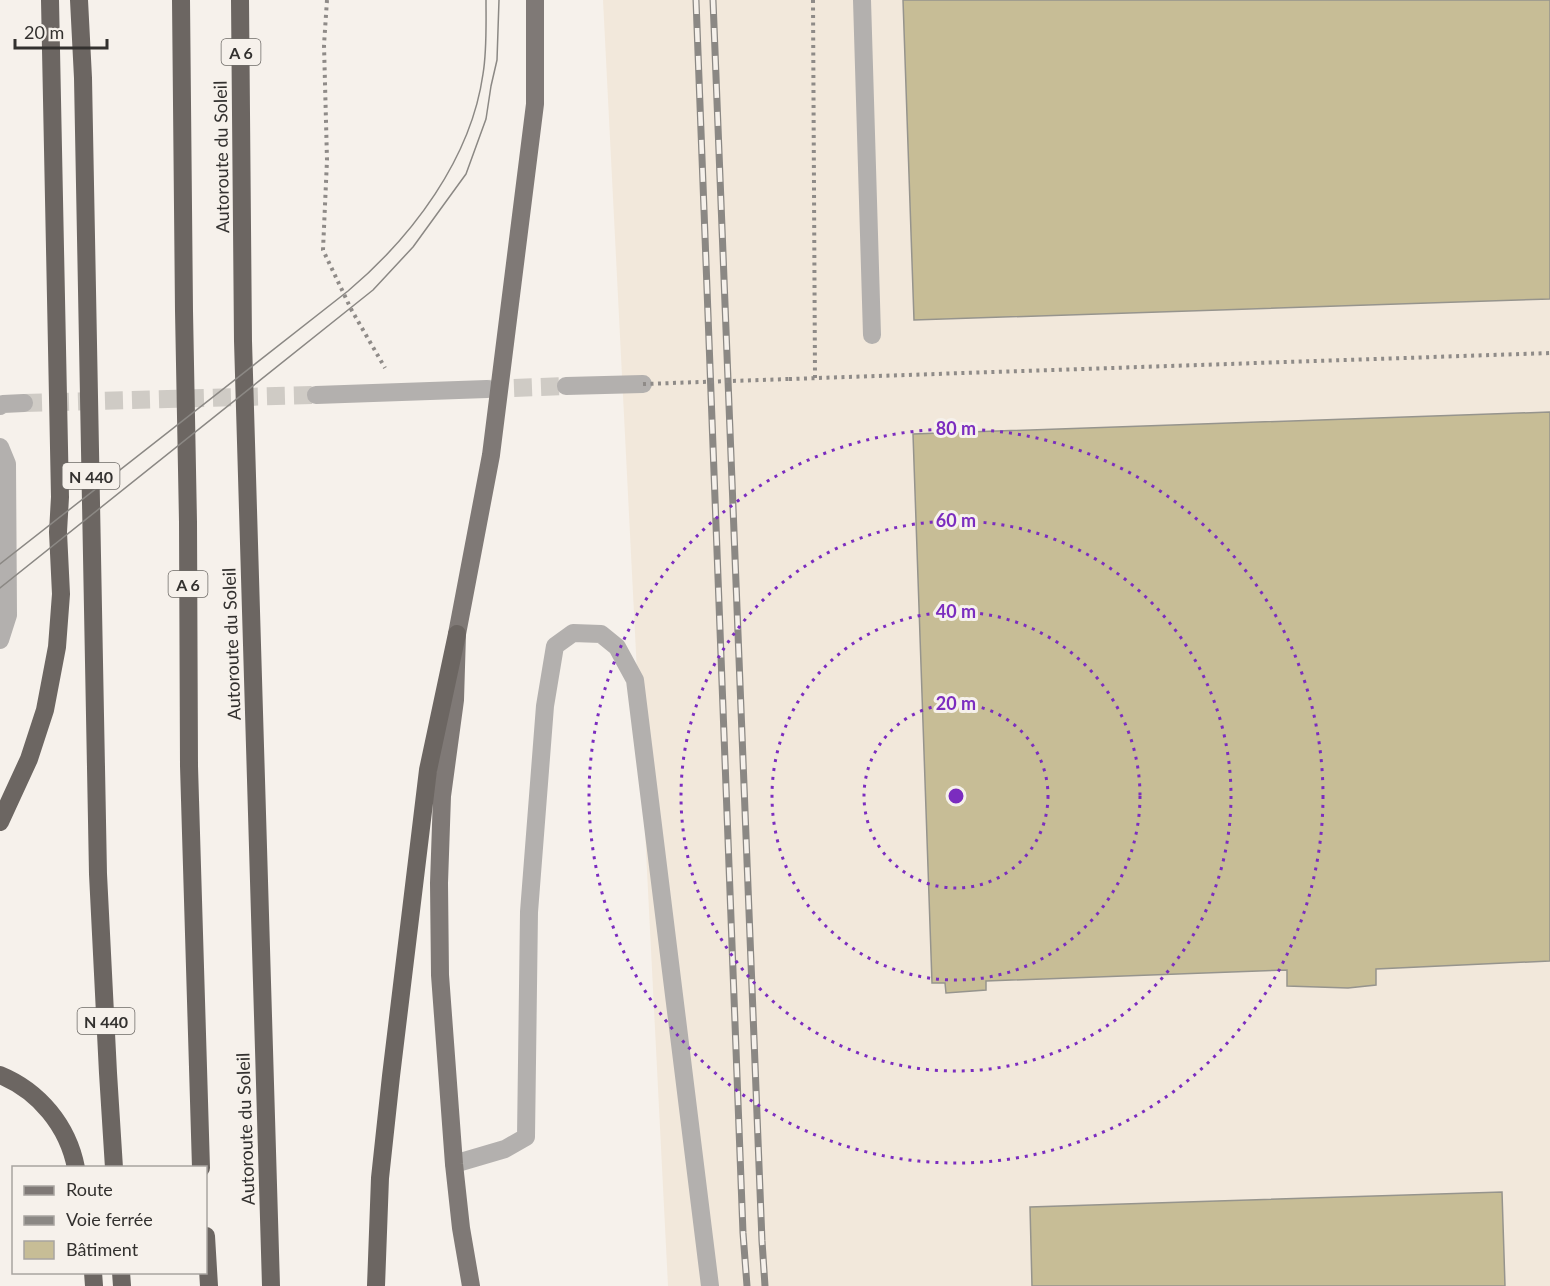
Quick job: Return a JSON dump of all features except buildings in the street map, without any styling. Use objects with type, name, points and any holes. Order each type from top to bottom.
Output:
[{"type":"highway","points":[[0,822],[29,759],[45,710],[57,647],[61,594],[58,532],[60,496],[50,0]]},
{"type":"highway","points":[[79,0],[83,78]]},
{"type":"highway","name":"N 440","points":[[86,0],[83,78],[98,874],[114,1166]]},
{"type":"highway","name":"A 6","points":[[181,0],[189,766],[201,1166]]},
{"type":"highway","name":"Autoroute du Soleil","points":[[240,0],[243,341],[270,1256],[274,1286]]},
{"type":"highway","points":[[376,1286],[381,1167],[428,770],[457,634]]},
{"type":"highway","points":[[0,1074],[23,1086],[45,1105],[61,1126],[76,1166]]},
{"type":"highway","points":[[207,1253],[209,1286]]},
{"type":"main road","points":[[471,1286],[461,1228],[454,1164],[440,975],[439,883],[442,796],[455,700],[457,634],[491,455],[535,104],[534,0]]},
{"type":"street","points":[[862,0],[872,335]]},
{"type":"street","points":[[566,386],[643,384]]},
{"type":"street","points":[[316,395],[487,389]]},
{"type":"street","points":[[0,406],[24,403]]},
{"type":"street","points":[[0,447],[7,464],[8,559],[8,615],[0,640]]},
{"type":"street","points":[[454,1164],[505,1149],[526,1137],[529,912],[545,706],[555,646],[573,633],[601,634],[617,647],[635,680],[711,1286]]},
{"type":"path","points":[[327,0],[324,45],[327,160],[323,250],[351,309],[398,392]]},
{"type":"path","points":[[813,0],[815,379]]},
{"type":"path","points":[[643,384],[1550,353]]},
{"type":"shaded area","points":[[603,0],[1550,0],[1550,1286],[668,1286]]},
{"type":"tunnel","points":[[487,389],[566,386]]},
{"type":"tunnel","points":[[24,403],[316,395]]},
{"type":"tram line","points":[[0,564],[348,291],[372,270],[416,221],[452,166],[466,136],[476,106],[486,46],[486,0]]},
{"type":"tram line","points":[[0,588],[373,290],[413,247],[466,174],[486,119],[497,60],[499,0]]},
{"type":"railway","points":[[696,0],[743,1233],[747,1286]]},
{"type":"railway","points":[[713,0],[765,1286]]}]
